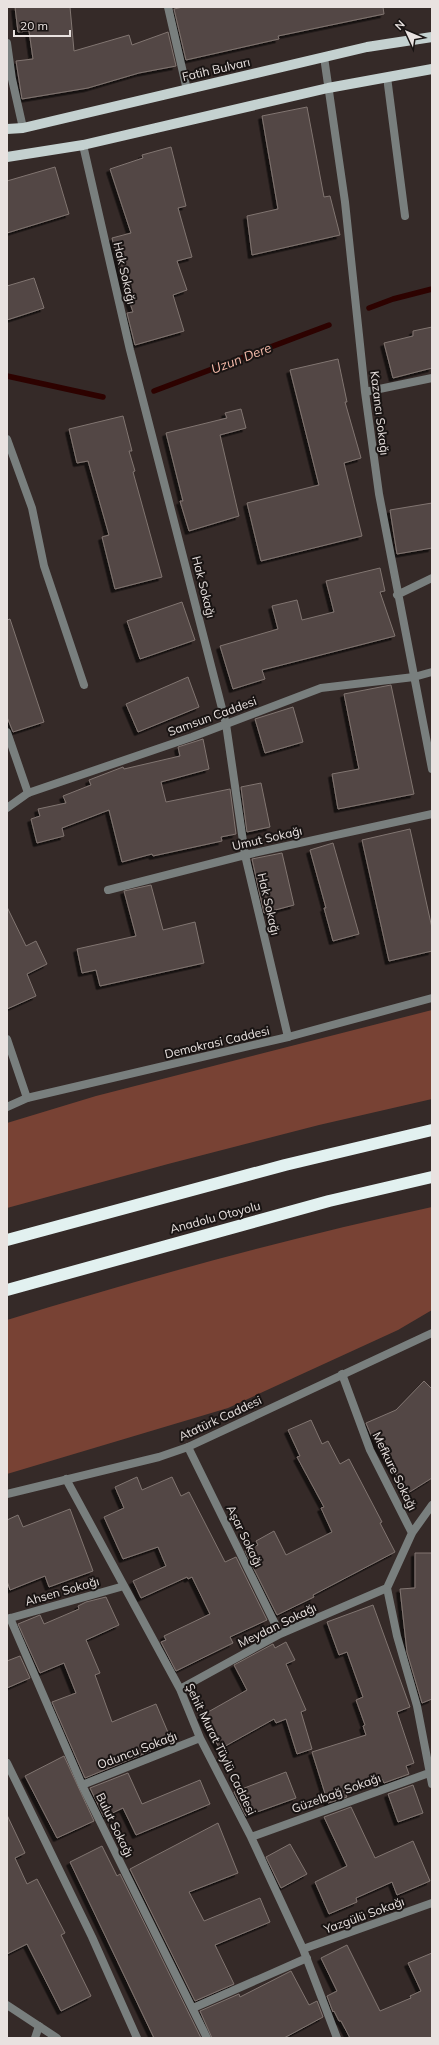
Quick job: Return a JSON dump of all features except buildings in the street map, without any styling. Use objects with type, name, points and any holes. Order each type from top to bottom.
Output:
[{"type":"highway","points":[[7,1240],[277,1167],[432,1130]]},
{"type":"highway","name":"Anadolu Otoyolu","points":[[7,1290],[314,1205],[432,1177]]},
{"type":"main road","name":"Fatih Bulvarı","points":[[7,129],[23,128],[367,47],[432,37]]},
{"type":"main road","points":[[7,157],[83,145],[328,88],[432,69]]},
{"type":"street","points":[[168,7],[187,90]]},
{"type":"street","points":[[7,43],[12,79],[23,128]]},
{"type":"street","name":"Kazancı Sokağı","points":[[324,57],[344,202],[365,392],[379,494],[397,595],[432,769]]},
{"type":"street","points":[[387,77],[405,216]]},
{"type":"street","name":"Hak Sokağı","points":[[83,145],[130,350],[226,724],[245,855],[288,1037]]},
{"type":"street","points":[[365,392],[432,378]]},
{"type":"street","points":[[7,439],[32,508],[44,566],[84,685]]},
{"type":"street","points":[[397,595],[432,578]]},
{"type":"street","name":"Samsun Caddesi","points":[[7,808],[28,793],[226,724],[321,688],[414,677],[432,672]]},
{"type":"street","points":[[7,732],[28,793]]},
{"type":"street","name":"Umut Sokağı","points":[[108,890],[245,855],[432,814]]},
{"type":"street","name":"Demokrasi Caddesi","points":[[7,1107],[27,1098],[288,1037],[432,998]]},
{"type":"street","points":[[7,1039],[27,1098]]},
{"type":"street","name":"Atatürk Caddesi","points":[[7,1494],[159,1457],[188,1447],[432,1333]]},
{"type":"street","name":"Mefkure Sokağı","points":[[342,1374],[370,1450],[412,1533]]},
{"type":"street","name":"Aşar Sokağı","points":[[188,1447],[280,1634]]},
{"type":"street","name":"Şehit Murat Tüylü Caddesi","points":[[66,1479],[180,1689],[200,1738],[251,1837],[303,1949],[336,2038]]},
{"type":"street","points":[[432,1504],[412,1533],[387,1588],[397,1636],[417,1706],[432,1784]]},
{"type":"street","name":"Ahsen Sokağı","points":[[9,1619],[124,1586]]},
{"type":"street","name":"Meydan Sokağı","points":[[180,1689],[280,1634],[387,1588]]},
{"type":"street","name":"Bulut Sokağı","points":[[9,1619],[82,1785],[208,2038]]},
{"type":"street","name":"Oduncu Sokağı","points":[[82,1785],[200,1738]]},
{"type":"street","points":[[7,1763],[92,1937],[137,2038]]},
{"type":"street","name":"Güzelbağ Sokağı","points":[[251,1837],[429,1773]]},
{"type":"street","name":"Yazgülü Sokağı","points":[[303,1949],[432,1902]]},
{"type":"street","points":[[193,2008],[307,1958]]},
{"type":"street","points":[[7,2005],[57,2038]]},
{"type":"street","points":[[35,2038],[39,2026]]},
{"type":"shaded area","points":[[432,1010],[432,1099],[319,1125],[7,1208],[7,1123],[96,1096]]},
{"type":"shaded area","points":[[432,1207],[432,1310],[398,1330],[228,1408],[7,1474],[7,1320],[218,1259]]},
{"type":"waterway","name":"Uzun Dere","points":[[369,308],[393,299],[432,289]]},
{"type":"waterway","name":"Uzun Dere","points":[[154,391],[329,325]]},
{"type":"waterway","name":"Uzun Dere","points":[[7,376],[103,397]]}]
